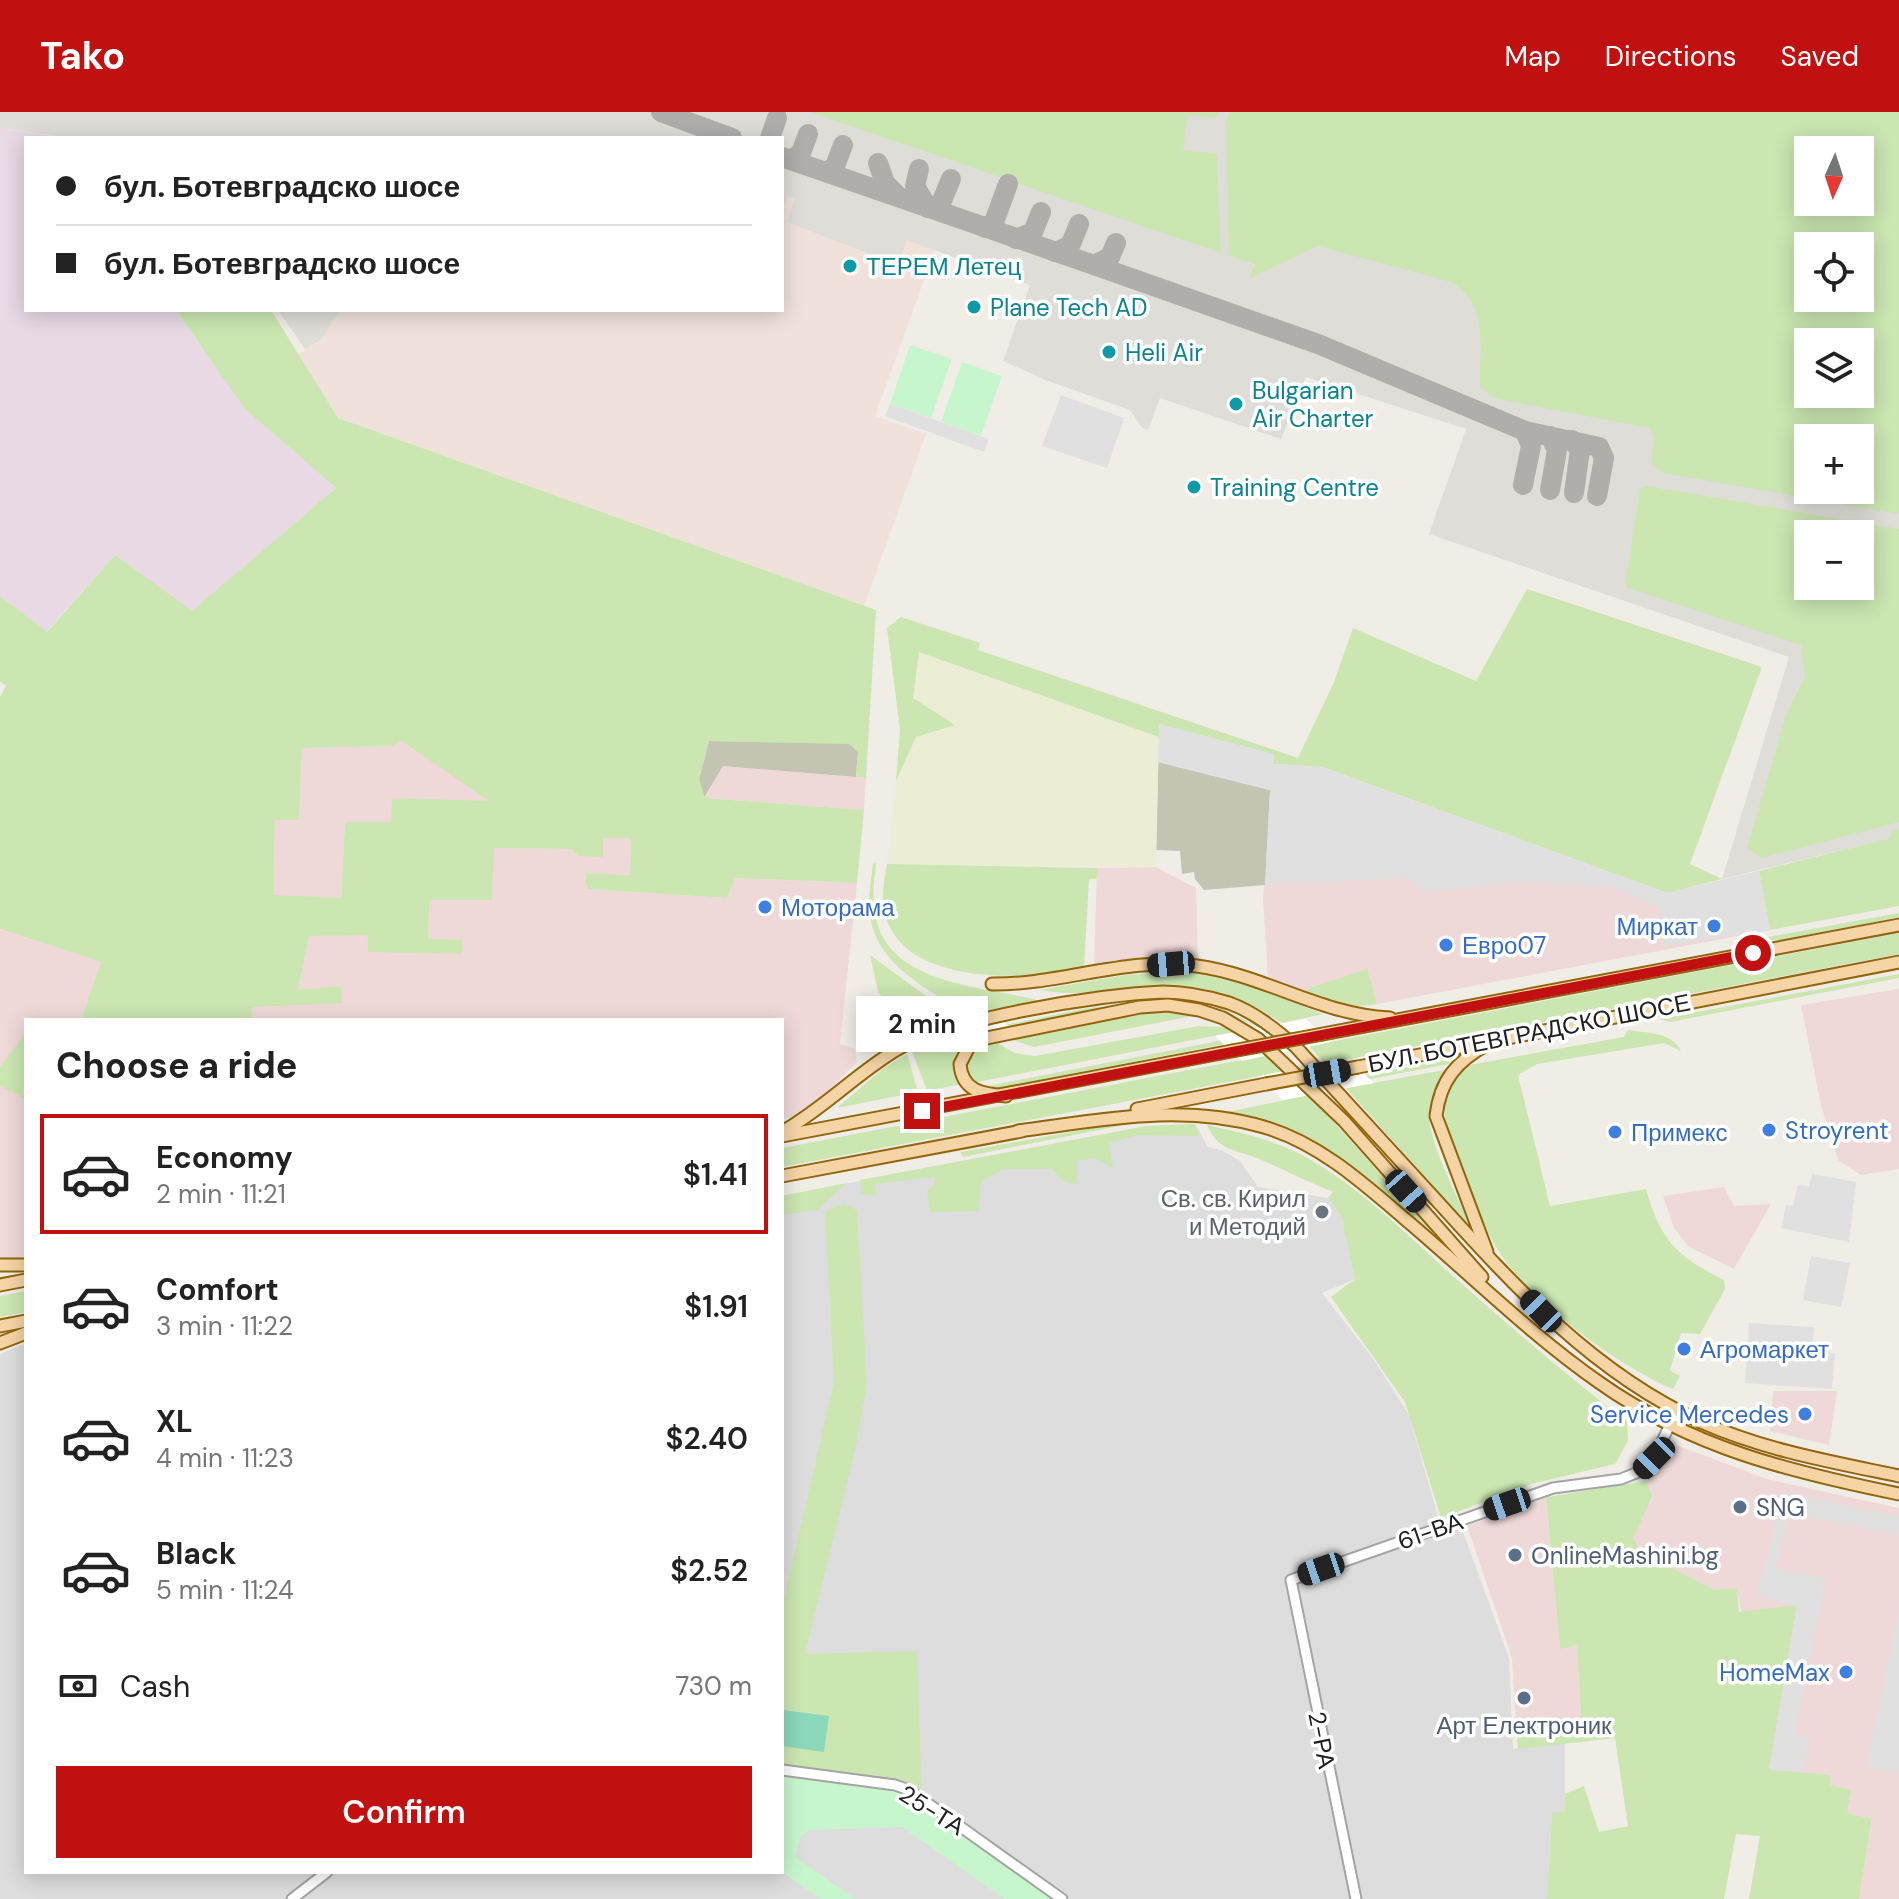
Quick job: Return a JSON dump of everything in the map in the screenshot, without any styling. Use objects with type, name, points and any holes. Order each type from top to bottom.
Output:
[{"type":"main road","name":"БУЛ. БОТЕВГРАДСКО ШОСЕ","points":[[784,1134],[1006,1096],[1899,925]]},
{"type":"main road","name":"БУЛ. БОТЕВГРАДСКО ШОСЕ","points":[[784,1176],[1899,962]]},
{"type":"main road","points":[[992,984],[1036,982],[1171,964],[1198,966],[1237,975],[1349,1015],[1411,1019]]},
{"type":"main road","points":[[784,1133],[895,1051],[952,1028],[1078,1003],[1164,992],[1229,1003],[1266,1022],[1295,1046],[1490,1260],[1541,1311],[1608,1367],[1677,1410],[1755,1443],[1899,1476]]},
{"type":"main road","points":[[1006,1096],[974,1091],[964,1080],[960,1064],[962,1053],[972,1041],[1140,1007],[1168,1005],[1199,1010],[1241,1028],[1283,1059],[1344,1121],[1511,1309]]},
{"type":"main road","points":[[1490,1260],[1436,1116],[1438,1095],[1459,1063],[1499,1038]]},
{"type":"main road","points":[[1018,1131],[1169,1112],[1266,1128],[1339,1163],[1600,1383],[1670,1424],[1705,1441],[1778,1468],[1899,1494]]},
{"type":"main road","points":[[0,1265],[24,1265]]},
{"type":"main road","points":[[0,1285],[24,1280]]},
{"type":"main road","points":[[0,1326],[24,1321]]},
{"type":"main road","points":[[0,1343],[24,1334]]},
{"type":"street","name":"61-ВА","points":[[1291,1580],[1553,1488],[1621,1479],[1641,1471],[1654,1458],[1677,1410]]},
{"type":"street","name":"2-РА","points":[[1291,1580],[1356,1899]]},
{"type":"street","name":"25-ТА","points":[[784,1770],[895,1785],[909,1790],[1062,1899]]},
{"type":"street","points":[[292,1899],[324,1874]]},
{"type":"shaded area","points":[[0,112],[1899,112],[1899,829],[1891,832],[1892,838],[1722,879],[1789,657],[1429,534],[1466,429],[1306,377],[1281,439],[1160,398],[1148,430],[1142,428],[1130,410],[1048,381],[1003,361],[1030,285],[907,240],[898,265],[787,222],[795,199],[787,196],[784,204],[784,136],[57,136],[0,128]]},
{"type":"shaded area","points":[[0,128],[52,136],[24,136],[24,312],[177,312],[244,408],[336,488],[191,612],[115,555],[46,632],[0,596]]},
{"type":"shaded area","points":[[788,192],[938,241],[875,416],[926,434],[864,606],[338,418],[298,354],[321,340],[340,312],[784,312],[784,203]]},
{"type":"shaded area","points":[[279,312],[340,312],[321,340],[305,349]]},
{"type":"shaded area","points":[[1061,395],[1124,418],[1107,468],[1042,446]]},
{"type":"shaded area","points":[[890,404],[989,439],[984,452],[885,416]]},
{"type":"shaded area","points":[[918,652],[1159,737],[1156,867],[887,864],[896,781],[916,737],[913,698]]},
{"type":"shaded area","points":[[1159,724],[1274,754],[1273,764],[1321,767],[1667,893],[1759,871],[1770,930],[1665,946],[1657,906],[1613,888],[1531,881],[1423,892],[1407,878],[1265,885],[1270,790],[1158,762]]},
{"type":"shaded area","points":[[402,741],[432,756],[491,801],[391,822],[345,822],[341,898],[274,896],[275,819],[299,820],[302,748],[393,746]]},
{"type":"shaded area","points":[[709,741],[849,743],[858,752],[856,777],[723,766],[704,798],[699,779]]},
{"type":"shaded area","points":[[1158,762],[1270,790],[1265,885],[1204,890],[1195,879],[1194,872],[1182,874],[1180,851],[1156,850]]},
{"type":"shaded area","points":[[723,766],[866,778],[864,810],[705,798]]},
{"type":"shaded area","points":[[1270,790],[1667,893],[1759,871],[1770,930],[1377,1004],[1366,970],[1309,988],[1306,992],[1268,977],[1263,899]]},
{"type":"shaded area","points":[[603,838],[631,838],[630,875],[585,873],[587,889],[727,898],[734,878],[857,883],[840,1044],[855,1049],[857,1062],[827,1092],[792,1117],[784,1119],[784,1018],[251,1018],[251,1007],[298,990],[309,936],[367,934],[368,952],[428,940],[430,900],[494,848],[572,849],[602,857]]},
{"type":"shaded area","points":[[1156,867],[1196,888],[1198,959],[1150,957],[1094,965],[1097,868]]},
{"type":"shaded area","points":[[0,929],[102,962],[82,1018],[24,1018],[24,1265],[0,1265]]},
{"type":"shaded area","points":[[1899,989],[1899,1169],[1861,1175],[1838,1160],[1821,1105],[1801,1005]]},
{"type":"shaded area","points":[[1195,1124],[1208,1147],[1221,1150],[1240,1161],[1258,1187],[1328,1198],[1341,1216],[1355,1279],[1322,1293],[1374,1360],[1409,1415],[1441,1527],[1459,1521],[1509,1658],[1513,1749],[1565,1743],[1565,1811],[1552,1814],[1547,1899],[0,1899],[0,1354],[24,1344],[24,1874],[784,1874],[784,1196],[1147,1126]]},
{"type":"shaded area","points":[[1812,1174],[1856,1182],[1849,1242],[1781,1228],[1786,1205],[1793,1206],[1798,1185],[1809,1186]]},
{"type":"shaded area","points":[[1724,1187],[1734,1206],[1771,1204],[1734,1269],[1689,1247],[1674,1228],[1663,1196]]},
{"type":"shaded area","points":[[1811,1256],[1850,1263],[1841,1307],[1803,1300]]},
{"type":"shaded area","points":[[1749,1323],[1814,1327],[1812,1351],[1835,1353],[1832,1389],[1745,1383]]},
{"type":"shaded area","points":[[1773,1391],[1837,1391],[1829,1445],[1770,1431]]},
{"type":"shaded area","points":[[1679,1446],[1767,1479],[1899,1508],[1899,1899],[1859,1899],[1872,1820],[1847,1814],[1829,1785],[1830,1775],[1769,1770],[1737,1589],[1715,1590],[1641,1552],[1632,1539],[1652,1498],[1647,1481],[1672,1449]]},
{"type":"shaded area","points":[[1783,1492],[1899,1517],[1899,1535],[1788,1513],[1776,1568],[1826,1579],[1794,1735],[1810,1739],[1802,1772],[1769,1770],[1797,1606],[1757,1595]]},
{"type":"shaded area","points":[[1546,1497],[1560,1648],[1577,1645],[1581,1719],[1516,1726],[1512,1658],[1467,1526]]},
{"type":"shaded area","points":[[1899,1607],[1899,1773],[1866,1767]]},
{"type":"green space","points":[[810,112],[1219,112],[1216,118],[1188,115],[1183,150],[1217,154],[1221,253]]},
{"type":"green space","points":[[1229,112],[1899,112],[1899,514],[1841,504],[1874,504],[1874,424],[1794,424],[1794,496],[1663,473],[1651,464],[1654,437],[1650,428],[1493,398],[1480,387],[1481,342],[1477,315],[1472,303],[1451,282],[1318,246],[1250,278],[1255,264],[1229,256],[1226,121]]},
{"type":"green space","points":[[177,312],[272,312],[338,418],[876,610],[866,778],[856,777],[858,752],[849,744],[709,741],[699,779],[705,798],[864,810],[857,883],[735,878],[727,898],[587,889],[585,873],[630,875],[631,838],[603,838],[603,857],[578,856],[572,849],[494,848],[492,900],[430,900],[428,939],[463,940],[462,954],[368,952],[367,935],[309,936],[298,990],[341,986],[342,1003],[252,1007],[251,1018],[82,1018],[101,962],[0,929],[0,697],[6,686],[0,681],[0,596],[47,632],[115,555],[192,611],[336,488],[244,408]],"holes":[[[402,741],[489,801],[392,798],[391,822],[345,822],[341,898],[274,895],[275,820],[299,820],[302,748],[393,746]]]},
{"type":"green space","points":[[910,345],[952,359],[931,418],[890,404]]},
{"type":"green space","points":[[962,362],[1002,376],[981,436],[941,422]]},
{"type":"green space","points":[[1646,486],[1846,520],[1794,520],[1794,600],[1874,600],[1874,525],[1899,529],[1899,822],[1762,858],[1747,848],[1787,712],[1805,677],[1801,645],[1625,587],[1640,489]]},
{"type":"green space","points":[[1527,589],[1762,667],[1690,864],[1722,879],[1667,893],[1322,767],[1273,764],[1273,754],[1160,725],[1159,737],[919,652],[913,698],[955,725],[916,737],[896,781],[900,730],[887,628],[901,617],[980,643],[978,650],[1298,758],[1334,682],[1353,628],[1476,681]]},
{"type":"green space","points":[[1899,829],[1899,906],[1770,930],[1759,871],[1891,838],[1891,831]]},
{"type":"green space","points":[[876,863],[874,906],[881,933],[895,953],[916,968],[940,978],[1045,1002],[970,1015],[907,974],[882,948],[874,931],[869,901],[873,864]]},
{"type":"green space","points":[[887,864],[1097,868],[1097,879],[1089,879],[1084,967],[1001,976],[941,966],[916,955],[896,937],[885,913],[883,895]]},
{"type":"green space","points":[[1899,913],[1899,917],[1806,937],[1757,939]]},
{"type":"green space","points":[[1899,933],[1899,954],[1326,1064],[1309,1046]]},
{"type":"green space","points":[[870,955],[956,1018],[937,1022],[908,1036],[878,991]]},
{"type":"green space","points":[[1367,969],[1377,1004],[1341,1004],[1306,992],[1309,988]]},
{"type":"green space","points":[[1183,971],[1243,983],[1323,1014],[1282,1023],[1233,998],[1180,985],[1078,993],[1039,990],[1125,975]]},
{"type":"green space","points":[[1899,974],[1899,978],[1670,1022],[1660,1019]]},
{"type":"green space","points":[[1164,1000],[1220,1008],[1262,1028],[1218,1011],[1125,1006],[993,1030],[990,1028],[1087,1008]]},
{"type":"green space","points":[[1168,1012],[1193,1016],[1034,1047],[1006,1038],[1131,1014]]},
{"type":"green space","points":[[1199,1026],[1222,1027],[1234,1032],[972,1083],[965,1067],[975,1049],[994,1041],[1015,1053],[1035,1056]]},
{"type":"green space","points":[[1628,1030],[1665,1037],[1681,1051],[1664,1043],[1537,1064],[1518,1075],[1550,1206],[1646,1189],[1658,1222],[1673,1245],[1694,1263],[1724,1280],[1725,1289],[1700,1334],[1681,1333],[1670,1370],[1680,1376],[1673,1389],[1628,1366],[1579,1332],[1514,1272],[1493,1242],[1482,1219],[1449,1132],[1444,1108],[1449,1086],[1469,1065],[1624,1037]]},
{"type":"green space","points":[[974,1032],[976,1034],[959,1049],[956,1056],[955,1069],[961,1084],[927,1091],[912,1051]]},
{"type":"green space","points":[[24,1036],[24,1098],[0,1086],[0,1067]]},
{"type":"green space","points":[[1239,1037],[1245,1040],[988,1090],[978,1088]]},
{"type":"green space","points":[[907,1054],[918,1092],[837,1108],[885,1067]]},
{"type":"green space","points":[[1267,1055],[1286,1071],[784,1167],[784,1148]]},
{"type":"green space","points":[[1458,1058],[1454,1063],[1345,1084],[1340,1079]]},
{"type":"green space","points":[[1444,1070],[1431,1101],[1430,1124],[1439,1155],[1472,1230],[1346,1088]]},
{"type":"green space","points":[[1309,1095],[1443,1243],[1369,1181],[1318,1147],[1291,1132],[1228,1112]]},
{"type":"green space","points":[[1139,1122],[963,1157],[960,1152]]},
{"type":"green space","points":[[1195,1124],[1199,1136],[1139,1135],[1109,1143],[1113,1168],[1095,1158],[1077,1161],[1077,1184],[1063,1181],[1052,1169],[1003,1169],[981,1182],[979,1211],[930,1212],[927,1191],[934,1185],[934,1177],[875,1184],[876,1196],[861,1194],[860,1180],[1147,1126]]},
{"type":"green space","points":[[1207,1125],[1266,1140],[1300,1154],[1380,1210],[1518,1332],[1627,1422],[1628,1441],[1615,1464],[1535,1483],[1441,1518],[1405,1402],[1331,1297],[1355,1279],[1341,1216],[1328,1198],[1333,1192],[1228,1148],[1216,1140]]},
{"type":"green space","points":[[847,1183],[817,1210],[784,1215],[784,1196]]},
{"type":"green space","points":[[844,1204],[857,1210],[867,1384],[856,1446],[805,1654],[917,1651],[922,1800],[784,1771],[784,1599],[834,1382],[825,1212]]},
{"type":"green space","points":[[24,1291],[24,1312],[0,1317],[0,1296]]},
{"type":"green space","points":[[1647,1481],[1652,1497],[1633,1539],[1641,1552],[1715,1590],[1737,1588],[1739,1612],[1797,1605],[1769,1769],[1830,1775],[1830,1785],[1851,1790],[1847,1813],[1872,1819],[1859,1899],[1749,1899],[1760,1836],[1736,1834],[1724,1899],[1547,1899],[1552,1813],[1565,1811],[1565,1794],[1584,1786],[1599,1832],[1628,1826],[1615,1738],[1518,1749],[1516,1726],[1581,1719],[1577,1645],[1560,1649],[1546,1497]]},
{"type":"green space","points":[[784,1710],[829,1716],[824,1752],[784,1746]]},
{"type":"green space","points":[[784,1770],[895,1785],[1062,1899],[1005,1899],[902,1827],[809,1830],[801,1836],[795,1857],[855,1899],[821,1899],[784,1873]]},
{"type":"pier","points":[[988,1012],[1022,1035],[977,1044],[941,1021]]},
{"type":"pier","points":[[1306,1019],[1331,1042],[1242,1061],[1215,1036]]},
{"type":"pier","points":[[1349,1059],[1374,1083],[1283,1100],[1258,1076]]},
{"type":"taxiway","points":[[661,112],[727,136]]},
{"type":"taxiway","points":[[771,136],[777,118]]},
{"type":"taxiway","points":[[791,160],[801,153],[808,134]]},
{"type":"taxiway","points":[[827,172],[835,166],[843,145]]},
{"type":"taxiway","points":[[784,158],[1094,265],[1110,257],[1116,243]]},
{"type":"taxiway","points":[[878,163],[885,183],[897,195]]},
{"type":"taxiway","points":[[919,169],[915,186],[928,208],[941,203],[951,179]]},
{"type":"taxiway","points":[[985,228],[994,222],[1008,184]]},
{"type":"taxiway","points":[[1016,239],[1033,232],[1041,212]]},
{"type":"taxiway","points":[[1055,252],[1070,246],[1079,224]]},
{"type":"taxiway","points":[[1094,265],[1318,344],[1525,431],[1599,447],[1604,458],[1597,496]]},
{"type":"taxiway","points":[[1523,485],[1531,446],[1525,431]]},
{"type":"taxiway","points":[[1550,436],[1557,450],[1550,490]]},
{"type":"taxiway","points":[[1572,440],[1580,450],[1574,493]]},
{"type":"place","name":"ТЕРЕМ Летец","points":[[850,266]]},
{"type":"place","name":"Plane Tech AD","points":[[974,307]]},
{"type":"place","name":"Heli Air","points":[[1109,352]]},
{"type":"place","name":"Bulgarian Air Charter","points":[[1236,404]]},
{"type":"place","name":"Training Centre","points":[[1194,487]]},
{"type":"place","name":"Моторама","points":[[765,907]]},
{"type":"place","name":"Миркат","points":[[1714,926]]},
{"type":"place","name":"Евро07","points":[[1446,945]]},
{"type":"place","name":"Stroyrent","points":[[1769,1130]]},
{"type":"place","name":"Примекс","points":[[1615,1132]]},
{"type":"place","name":"Св. св. Кирил и Методий","points":[[1322,1212]]},
{"type":"place","name":"Агромаркет","points":[[1684,1349]]},
{"type":"place","name":"Service Mercedes","points":[[1805,1414]]},
{"type":"place","name":"SNG","points":[[1740,1507]]},
{"type":"place","name":"ОnlineMashini.bg","points":[[1515,1555]]},
{"type":"place","name":"HomeMax","points":[[1846,1672]]},
{"type":"place","name":"Арт Електроник","points":[[1524,1698]]},
{"type":"route","points":[[922,1111],[1753,953]]}]
